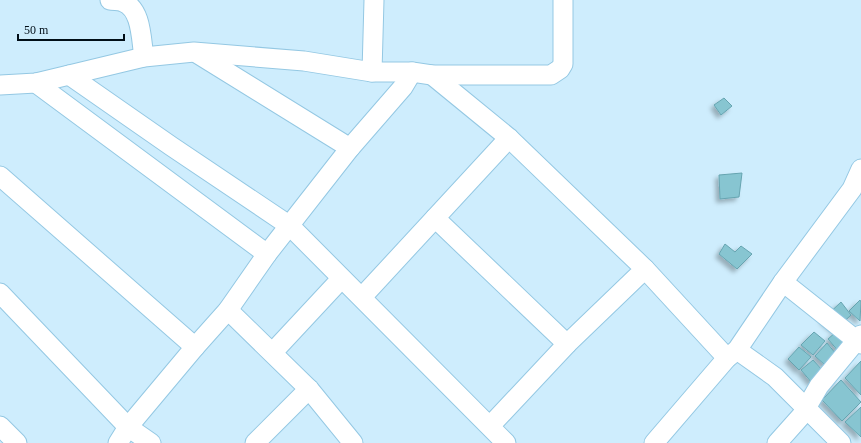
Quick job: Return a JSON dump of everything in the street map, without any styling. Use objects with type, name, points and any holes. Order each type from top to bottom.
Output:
[{"type":"street","points":[[110,0],[123,2],[131,7],[136,13],[144,57]]},
{"type":"street","points":[[372,72],[374,0]]},
{"type":"street","points":[[0,85],[36,83],[144,57],[194,52],[304,61],[372,72],[412,72],[432,75],[556,73],[563,64],[563,0]]},
{"type":"street","points":[[194,52],[350,148]]},
{"type":"street","points":[[118,443],[128,427],[195,346],[228,310],[267,254],[350,148],[404,86],[412,72]]},
{"type":"street","points":[[69,75],[290,226],[341,279],[362,297],[506,443]]},
{"type":"street","points":[[432,75],[509,138],[732,354],[775,377],[841,443]]},
{"type":"street","points":[[36,83],[267,254]]},
{"type":"street","points":[[362,297],[509,138]]},
{"type":"street","points":[[654,443],[732,354],[852,189],[861,170]]},
{"type":"street","points":[[0,176],[195,346]]},
{"type":"street","points":[[435,218],[567,344]]},
{"type":"street","points":[[490,426],[567,344],[645,269]]},
{"type":"street","points":[[273,352],[341,279]]},
{"type":"street","points":[[777,443],[806,408],[819,386],[860,340],[783,282]]},
{"type":"street","points":[[0,293],[128,427],[151,443]]},
{"type":"street","points":[[228,310],[273,352],[309,389],[353,443]]},
{"type":"street","points":[[255,443],[309,389]]},
{"type":"street","points":[[0,426],[18,443]]},
{"type":"building","points":[[724,98],[732,106],[721,115],[714,105]]},
{"type":"building","points":[[742,173],[739,197],[720,199],[719,175]]},
{"type":"building","points":[[725,244],[735,252],[741,246],[752,254],[737,269],[719,254]]},
{"type":"building","points":[[860,300],[861,302],[860,321],[849,311]]},
{"type":"building","points":[[841,302],[851,315],[835,330],[823,319]]},
{"type":"building","points":[[837,331],[849,343],[839,352],[828,339]]},
{"type":"building","points":[[814,332],[825,341],[813,355],[801,345]]},
{"type":"building","points":[[827,343],[836,354],[826,366],[815,356]]},
{"type":"building","points":[[799,347],[811,357],[799,370],[788,359]]},
{"type":"building","points":[[813,360],[824,372],[812,383],[801,370]]},
{"type":"building","points":[[861,361],[861,395],[845,378]]},
{"type":"building","points":[[841,380],[861,402],[842,421],[822,400]]},
{"type":"building","points":[[861,407],[861,437],[845,422]]}]
